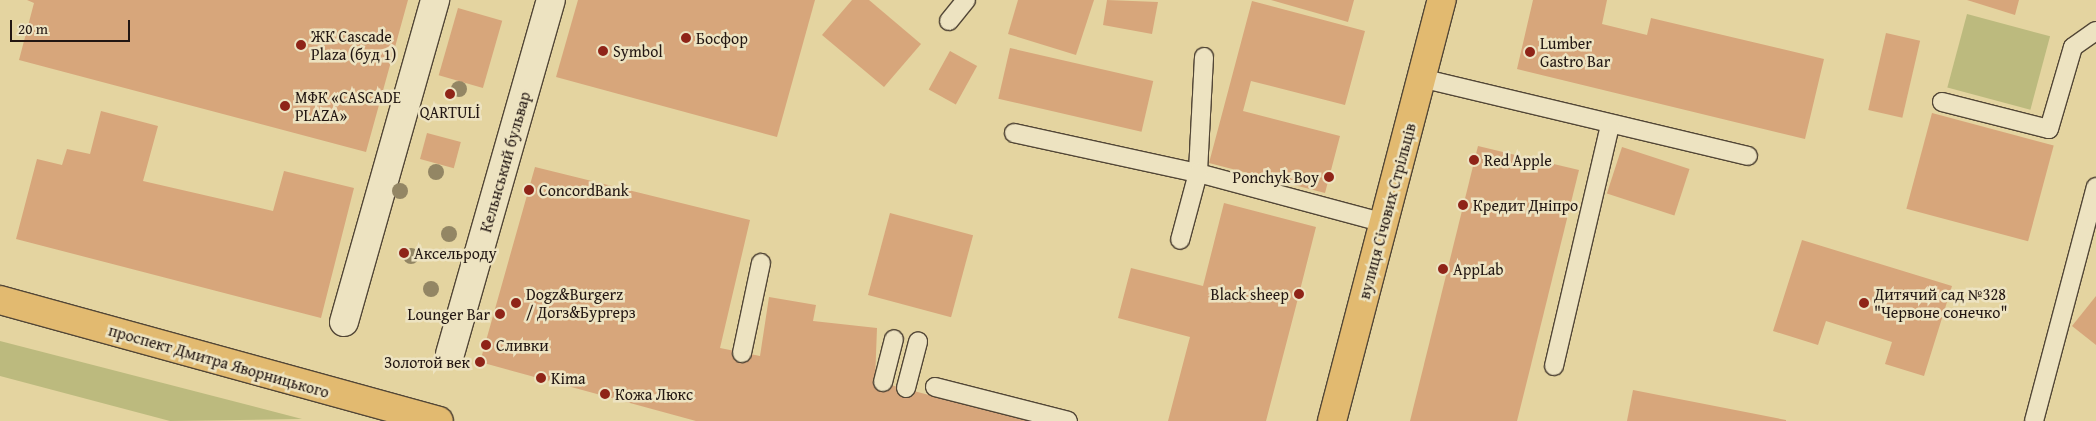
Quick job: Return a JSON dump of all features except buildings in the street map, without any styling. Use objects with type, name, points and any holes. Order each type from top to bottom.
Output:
[{"type":"main road","name":"вулиця Січових Стрільців","points":[[1332,421],[1442,0]]},
{"type":"main road","name":"проспект Дмитра Яворницького","points":[[0,300],[373,412],[439,421]]},
{"type":"street","points":[[344,322],[435,0]]},
{"type":"street","name":"Кельнський бульвар","points":[[450,354],[551,0]]},
{"type":"lane","points":[[949,21],[966,0]]},
{"type":"lane","points":[[1942,102],[2049,128],[2073,47],[2096,31]]},
{"type":"lane","points":[[1180,240],[1198,173],[1204,57]]},
{"type":"lane","points":[[1421,78],[1610,125],[1748,156]]},
{"type":"lane","points":[[1554,366],[1610,125]]},
{"type":"lane","points":[[1014,134],[1198,173],[1384,223]]},
{"type":"lane","points":[[2034,421],[2096,187]]},
{"type":"lane","points":[[742,353],[761,263]]},
{"type":"lane","points":[[883,382],[894,339]]},
{"type":"lane","points":[[906,388],[918,342]]},
{"type":"lane","points":[[935,386],[1068,421]]},
{"type":"shaded area","points":[[1967,14],[2050,36],[2030,110],[1947,87]]},
{"type":"shaded area","points":[[0,341],[302,419],[170,421],[0,376]]},
{"type":"place","name":"Босфор","points":[[686,38]]},
{"type":"place","name":"ЖК Cascade Plaza (буд 1)","points":[[301,45]]},
{"type":"place","name":"Symbol","points":[[603,51]]},
{"type":"place","name":"Lumber Gastro Bar","points":[[1530,52]]},
{"type":"place","name":"QARTULİ","points":[[450,94]]},
{"type":"place","name":"МФК «CASCADE PLAZA»","points":[[285,106]]},
{"type":"place","name":"Red Apple","points":[[1474,160]]},
{"type":"place","name":"Ponchyk Boy","points":[[1329,177]]},
{"type":"place","name":"ConcordBank","points":[[529,190]]},
{"type":"place","name":"Кредит Дніпро","points":[[1463,205]]},
{"type":"place","name":"Аксельроду","points":[[404,253]]},
{"type":"place","name":"AppLab","points":[[1443,269]]},
{"type":"place","name":"Black sheep","points":[[1299,294]]},
{"type":"place","name":"Dogz&Burgerz / Догз&Бургерз","points":[[516,303]]},
{"type":"place","name":"Дитячий сад №328 \"Червоне сонечко\"","points":[[1864,303]]},
{"type":"place","name":"Lounger Bar","points":[[500,314]]},
{"type":"place","name":"Сливки","points":[[486,345]]},
{"type":"place","name":"Золотой век","points":[[480,362]]},
{"type":"place","name":"Kima","points":[[541,378]]},
{"type":"place","name":"Кожа Люкс","points":[[605,394]]}]
